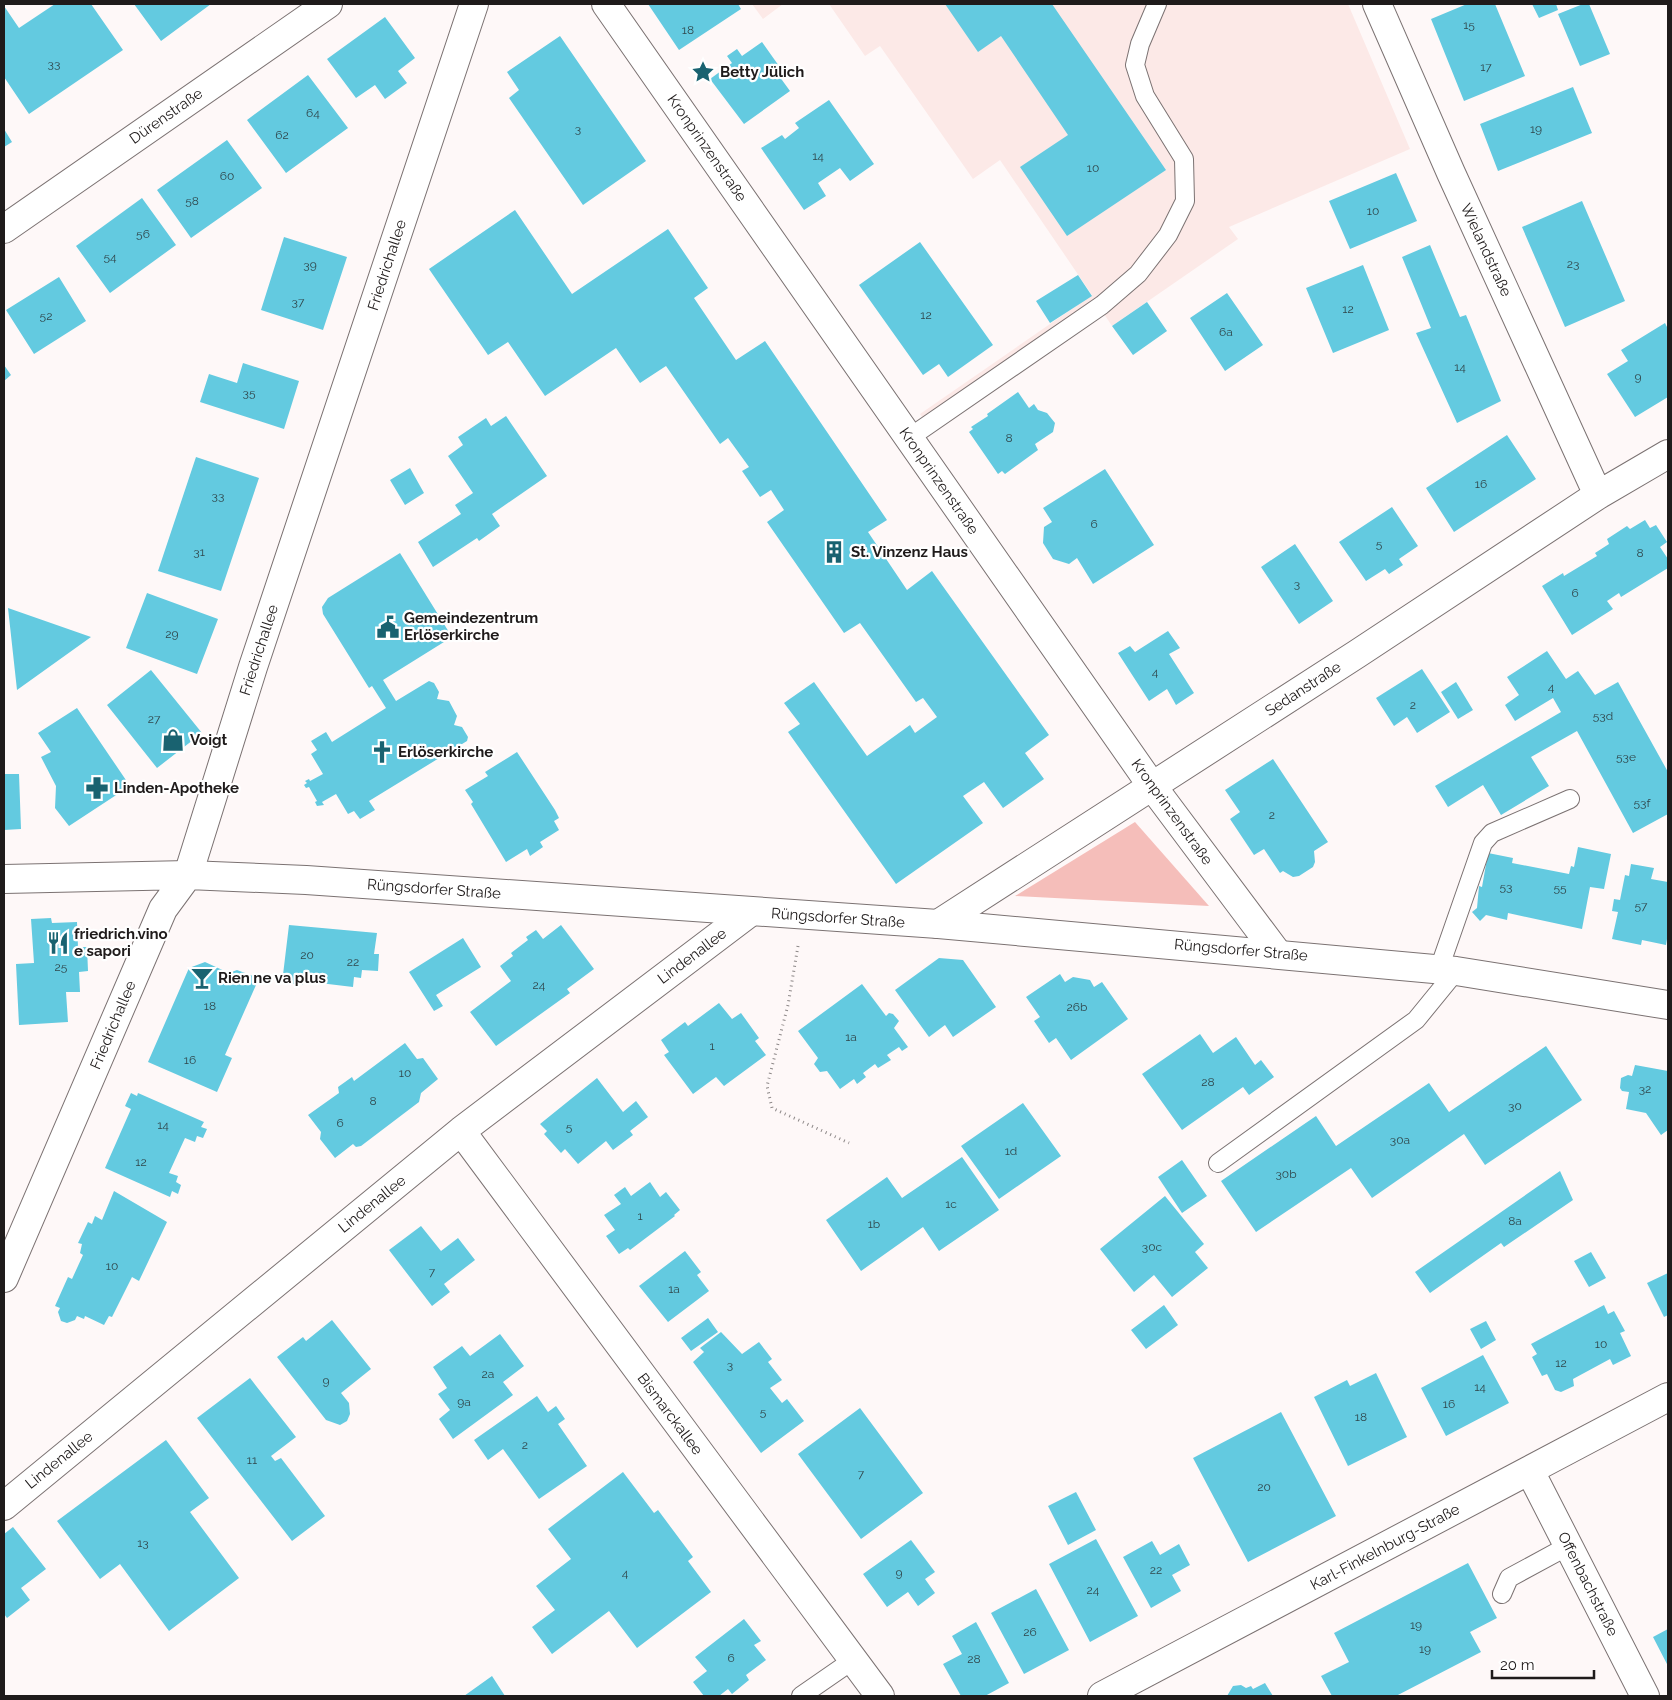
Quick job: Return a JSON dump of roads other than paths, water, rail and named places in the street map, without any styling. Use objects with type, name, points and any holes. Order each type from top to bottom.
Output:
[{"type":"street","name":"Dürenstraße","points":[[4,229],[328,4]]},
{"type":"street","name":"Friedrichallee","points":[[4,1278],[163,909],[188,875],[253,667],[474,4]]},
{"type":"street","name":"Kronprinzenstraße","points":[[606,4],[1152,786],[1277,953]]},
{"type":"street","name":"Wielandstraße","points":[[1377,4],[1451,173],[1598,495]]},
{"type":"street","name":"Sedanstraße","points":[[938,924],[1598,495],[1668,454]]},
{"type":"street","name":"Rüngsdorfer Straße","points":[[4,879],[188,875],[306,880],[749,913],[938,924],[1277,953],[1447,970],[1668,1005]]},
{"type":"street","name":"Lindenallee","points":[[4,1506],[461,1131],[749,913]]},
{"type":"street","name":"Bismarckallee","points":[[461,1131],[880,1696]]},
{"type":"street","name":"Karl-Finkelnburg-Straße","points":[[1102,1696],[1668,1397]]},
{"type":"street","name":"Offenbachstraße","points":[[1530,1471],[1646,1696]]},
{"type":"lane","points":[[909,438],[1102,305],[1138,274],[1168,235],[1185,201],[1184,159],[1146,96],[1135,65],[1140,44],[1157,4]]},
{"type":"lane","points":[[1218,1163],[1416,1020],[1447,970],[1483,843],[1492,833],[1570,799]]},
{"type":"lane","points":[[1502,1594],[1509,1578],[1568,1546]]},
{"type":"lane","points":[[801,1696],[852,1660]]},
{"type":"place","name":"Betty Jülich","points":[[703,72]]},
{"type":"place","name":"St. Vinzenz Haus","points":[[834,552]]},
{"type":"place","name":"Gemeindezentrum Erlöserkirche","points":[[388,627]]},
{"type":"place","name":"Voigt","points":[[173,740]]},
{"type":"place","name":"Erlöserkirche","points":[[382,752]]},
{"type":"place","name":"Linden-Apotheke","points":[[97,788]]},
{"type":"place","name":"friedrich.vino e sapori","points":[[58,943]]},
{"type":"place","name":"Rien ne va plus","points":[[202,978]]}]
